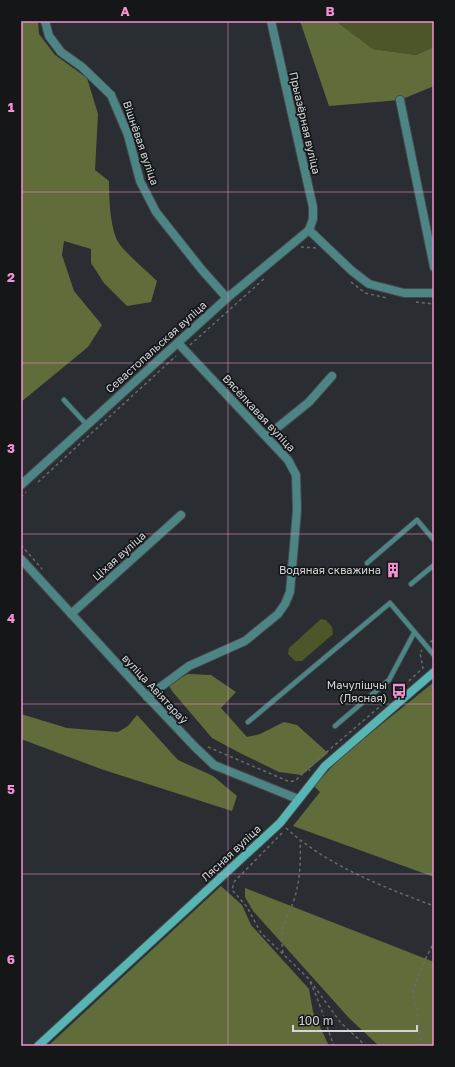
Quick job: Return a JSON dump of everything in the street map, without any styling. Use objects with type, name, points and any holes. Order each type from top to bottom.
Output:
[{"type":"main road","name":"Лясная вуліца","points":[[38,1046],[283,826],[298,798],[315,776],[434,672]]},
{"type":"street","name":"Вішнёвая вуліца","points":[[45,21],[48,36],[61,52],[82,67],[111,94],[128,135],[140,181],[156,212],[202,270],[227,298]]},
{"type":"street","name":"Прыазёрная вуліца","points":[[271,21],[313,207],[313,219],[309,230]]},
{"type":"street","points":[[400,100],[434,267]]},
{"type":"street","name":"Севастопальская вуліца","points":[[21,485],[86,424],[181,346],[227,298],[309,230]]},
{"type":"street","points":[[309,230],[352,271],[369,284],[404,293],[434,293]]},
{"type":"street","name":"Вясёлкавая вуліца","points":[[147,697],[189,666],[245,641],[278,614],[285,604],[290,592],[296,524],[296,475],[288,460],[267,436],[181,346]]},
{"type":"street","points":[[267,436],[309,402],[332,376]]},
{"type":"street","name":"Ціхая вуліца","points":[[71,614],[181,515]]},
{"type":"street","name":"вуліца Авіятараў","points":[[21,559],[147,697],[214,765],[298,798]]},
{"type":"lane","points":[[64,400],[86,424]]},
{"type":"lane","points":[[368,562],[417,520],[434,540]]},
{"type":"lane","points":[[411,584],[434,565]]},
{"type":"lane","points":[[248,722],[390,603],[434,655]]},
{"type":"lane","points":[[335,726],[389,680],[414,632]]},
{"type":"path","points":[[303,244],[300,247],[320,249],[316,244]]},
{"type":"path","points":[[34,485],[141,390],[181,346],[192,344],[271,273]]},
{"type":"path","points":[[348,278],[365,293],[391,298]]},
{"type":"path","points":[[412,301],[434,304]]},
{"type":"path","points":[[21,497],[28,491]]},
{"type":"path","points":[[21,545],[46,574]]},
{"type":"path","points":[[399,691],[423,668],[420,653],[433,639],[434,640]]},
{"type":"path","points":[[138,674],[170,707]]},
{"type":"path","points":[[204,745],[290,782],[296,780],[387,701]]},
{"type":"path","points":[[308,768],[315,776]]},
{"type":"path","points":[[366,1046],[341,1023],[308,978],[261,933],[247,907],[232,887],[283,826],[300,841],[335,864],[394,891],[434,906]]},
{"type":"path","points":[[283,954],[280,937],[284,922],[294,900],[302,863],[300,841]]},
{"type":"path","points":[[422,1046],[413,990],[434,942]]},
{"type":"path","points":[[308,978],[318,998],[326,1026],[334,1046]]},
{"type":"green space","points":[[21,21],[38,21],[39,34],[55,55],[87,78],[98,114],[95,170],[109,181],[111,217],[116,238],[129,254],[157,281],[151,302],[127,306],[104,283],[91,263],[91,249],[64,241],[62,255],[74,291],[102,325],[88,347],[21,402]]},
{"type":"green space","points":[[300,21],[336,21],[373,49],[416,55],[434,47],[434,86],[400,100],[329,106]]},
{"type":"green space","points":[[336,21],[434,21],[434,47],[416,55],[373,49]]},
{"type":"green space","points":[[321,619],[326,620],[332,627],[333,634],[302,661],[295,661],[288,654],[289,648]]},
{"type":"green space","points":[[188,674],[211,675],[236,692],[221,708],[247,737],[260,734],[284,722],[297,725],[328,753],[302,775],[279,772],[212,738],[172,691],[168,684]]},
{"type":"green space","points":[[434,682],[434,877],[293,826],[320,792],[314,786],[341,757]]},
{"type":"green space","points":[[21,714],[67,728],[118,732],[128,726],[137,715],[178,760],[213,776],[237,796],[232,811],[101,769],[21,739]]},
{"type":"green space","points":[[221,886],[242,905],[251,925],[309,989],[313,1012],[329,1046],[48,1046]]},
{"type":"green space","points":[[245,888],[434,962],[434,1046],[379,1046],[349,1018],[253,911],[245,897]]},
{"type":"place","name":"Водяная скважина","points":[[393,570]]},
{"type":"place","name":"Мачулішчы (Лясная)","points":[[399,691]]}]
